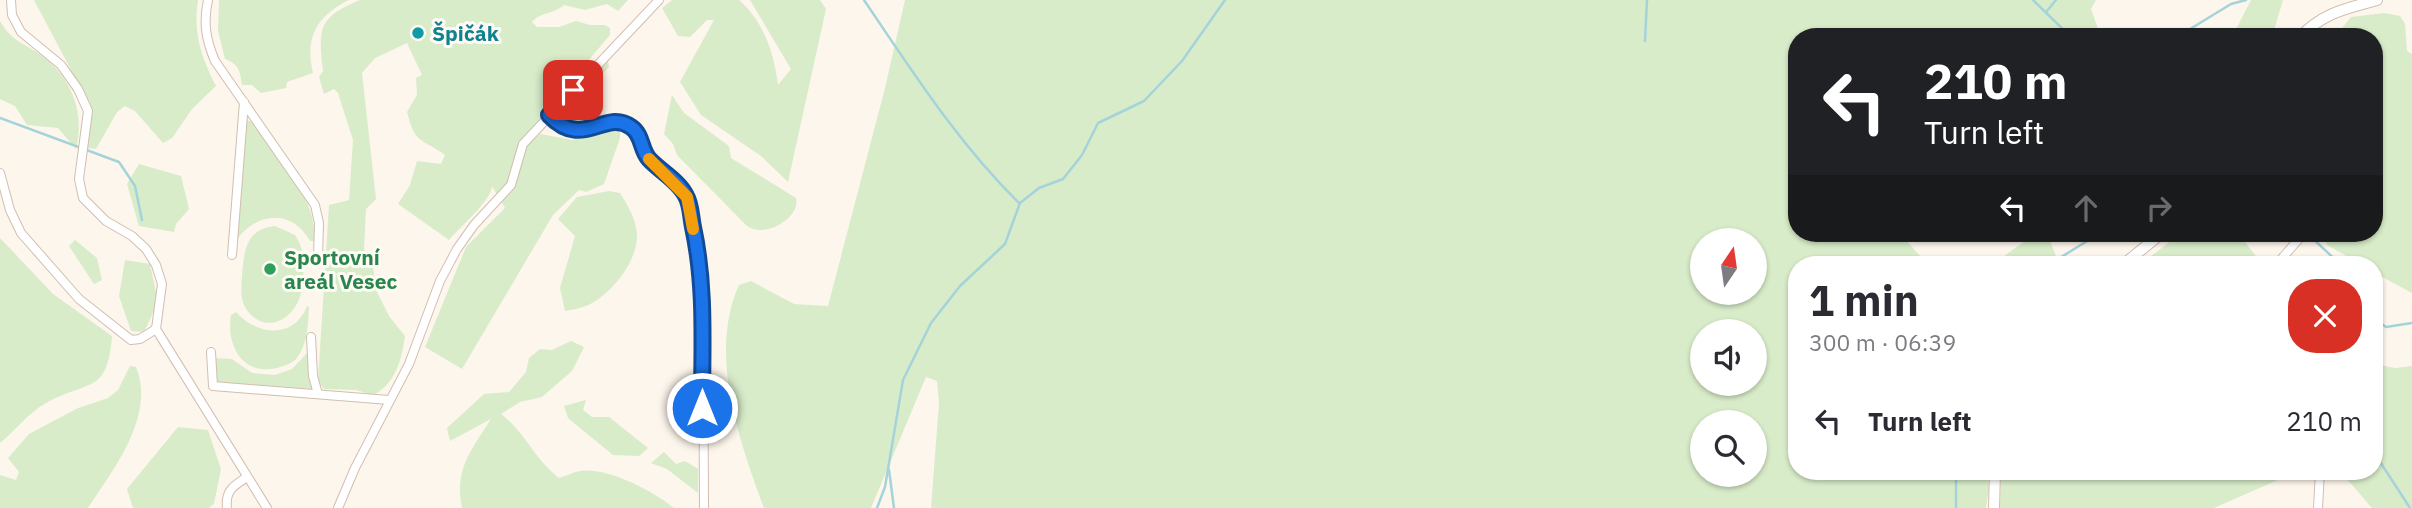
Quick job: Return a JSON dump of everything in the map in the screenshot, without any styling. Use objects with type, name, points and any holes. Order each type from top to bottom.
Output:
[{"type":"street","points":[[11,0],[12,15],[21,32],[61,65],[78,89],[88,111],[79,179],[83,198],[106,221],[132,236],[146,249],[156,265],[162,284],[156,329],[267,508]]},
{"type":"street","points":[[208,0],[205,15],[206,38],[215,61],[315,205],[319,223],[318,257]]},
{"type":"street","points":[[338,508],[355,468],[409,364],[423,322],[457,249],[474,225],[511,185],[523,144],[659,0]]},
{"type":"street","points":[[2308,28],[2315,21],[2336,12],[2378,0]]},
{"type":"street","points":[[232,254],[244,102]]},
{"type":"street","points":[[549,115],[572,131],[593,129],[612,121],[629,125],[638,132],[647,157],[687,197],[699,256],[703,296],[704,508]]},
{"type":"street","points":[[0,173],[10,209],[21,233],[79,299],[131,340],[140,339],[156,329]]},
{"type":"street","points":[[2134,256],[2151,242]]},
{"type":"street","points":[[2284,256],[2296,242]]},
{"type":"street","points":[[311,337],[313,376],[318,394]]},
{"type":"street","points":[[211,352],[213,386],[389,400]]},
{"type":"street","points":[[226,508],[226,497],[230,488],[247,477]]},
{"type":"street","points":[[1994,508],[1995,480]]},
{"type":"street","points":[[2318,508],[2320,480]]},
{"type":"green space","points":[[34,0],[198,0],[200,44],[216,86],[192,109],[172,138],[163,143],[135,111],[125,106],[117,112],[96,149],[87,148],[91,118],[88,102]]},
{"type":"green space","points":[[219,0],[349,0],[329,13],[316,29],[310,49],[313,73],[287,82],[286,88],[261,93],[252,85],[242,85],[238,69],[225,59],[218,31]]},
{"type":"green space","points":[[360,0],[628,0],[618,11],[607,4],[585,10],[564,5],[532,22],[537,27],[559,27],[576,21],[605,25],[610,28],[610,35],[581,69],[589,81],[608,60],[609,67],[561,119],[549,111],[527,134],[531,142],[540,134],[573,140],[612,128],[620,132],[620,138],[604,184],[586,192],[579,190],[553,215],[462,369],[425,347],[466,247],[505,208],[492,186],[487,199],[449,240],[398,204],[410,185],[417,161],[441,164],[445,155],[420,140],[410,123],[407,112],[417,95],[416,78],[422,75],[407,43],[375,58],[362,73],[376,199],[366,209],[364,249],[372,261],[377,292],[389,316],[405,336],[402,354],[392,378],[381,391],[373,395],[356,390],[324,389],[318,381],[329,205],[349,200],[353,140],[338,93],[334,89],[324,94],[319,77],[323,71],[321,35],[324,26],[336,12]]},
{"type":"green space","points":[[672,0],[739,0],[761,28],[774,61],[778,85],[791,69],[750,0],[820,0],[826,9],[788,182],[761,156],[701,115],[680,82],[714,20],[707,20],[690,37],[678,36],[662,8]]},
{"type":"green space","points":[[905,0],[2096,0],[2091,9],[2098,28],[1788,28],[1788,242],[1908,242],[1920,256],[1788,256],[1788,480],[1988,480],[1986,508],[931,508],[939,403],[937,381],[926,377],[871,508],[764,508],[745,454],[730,397],[726,339],[730,312],[739,285],[751,281],[794,304],[828,306]]},
{"type":"green space","points":[[2251,0],[2283,0],[2275,28],[2237,28]]},
{"type":"green space","points":[[2384,13],[2400,16],[2405,24],[2407,51],[2412,54],[2412,293],[2383,277],[2383,256],[2347,256],[2326,242],[2383,242],[2383,28],[2342,28],[2351,17]]},
{"type":"green space","points":[[0,21],[15,39],[46,59],[70,88],[78,112],[76,149],[58,128],[27,125],[15,106],[0,99]]},
{"type":"green space","points":[[672,95],[684,113],[729,146],[731,158],[796,198],[793,213],[787,219],[779,225],[762,230],[746,225],[677,155],[673,144],[664,134]]},
{"type":"green space","points":[[246,120],[253,122],[303,194],[314,225],[314,241],[310,241],[295,224],[276,218],[256,223],[236,238]]},
{"type":"green space","points":[[139,164],[181,176],[189,209],[176,224],[174,232],[139,226],[127,184]]},
{"type":"green space","points":[[609,191],[620,193],[632,215],[637,239],[635,251],[623,274],[605,294],[586,306],[565,311],[560,288],[575,236],[558,219],[577,197]]},
{"type":"green space","points":[[275,226],[295,235],[299,241],[303,274],[300,298],[295,307],[281,320],[272,323],[254,318],[246,309],[241,289],[248,243],[257,232]]},
{"type":"green space","points":[[0,238],[53,294],[112,336],[110,355],[101,377],[94,383],[46,403],[0,443]]},
{"type":"green space","points":[[75,240],[97,258],[102,280],[94,284],[69,246]]},
{"type":"green space","points":[[2024,242],[2051,242],[2056,256],[2004,256]]},
{"type":"green space","points":[[2169,242],[2245,242],[2256,256],[2151,256]]},
{"type":"green space","points":[[125,260],[150,264],[158,302],[144,332],[131,331],[119,296]]},
{"type":"green space","points":[[307,306],[308,327],[305,341],[294,361],[265,369],[246,363],[239,356],[231,337],[231,315],[236,312],[244,320],[264,329],[284,329],[301,317]]},
{"type":"green space","points":[[571,341],[584,347],[572,371],[542,397],[520,402],[501,414],[559,478],[580,471],[617,476],[654,494],[674,508],[462,508],[462,471],[491,419],[450,441],[447,428],[484,394],[509,392],[526,372],[529,358],[540,349],[552,350]]},
{"type":"green space","points":[[308,352],[313,389],[215,382],[214,358],[232,359],[252,373],[275,375],[292,369]]},
{"type":"green space","points":[[130,366],[136,367],[141,386],[136,423],[119,460],[88,508],[0,508],[0,475],[16,480],[19,472],[8,458],[29,434],[78,408],[108,398],[118,390]]},
{"type":"green space","points":[[2383,366],[2395,368],[2412,366],[2412,508],[2372,508],[2348,480],[2383,480]]},
{"type":"green space","points":[[586,400],[583,410],[592,417],[609,417],[648,448],[639,456],[613,455],[568,418],[564,406]]},
{"type":"green space","points":[[178,427],[208,430],[221,469],[214,504],[209,508],[133,508],[127,489]]},
{"type":"green space","points":[[664,452],[676,464],[685,461],[698,469],[698,493],[667,469],[651,463]]},
{"type":"green space","points":[[2001,480],[2278,480],[2214,508],[2000,508]]},
{"type":"waterway","points":[[864,0],[956,131],[1019,203]]},
{"type":"waterway","points":[[877,508],[885,487],[903,380],[931,323],[960,286],[1005,244],[1020,203],[1039,188],[1063,179],[1082,155],[1098,123],[1144,101],[1182,61],[1225,0]]},
{"type":"waterway","points":[[1645,41],[1647,0]]},
{"type":"waterway","points":[[2033,0],[2062,28]]},
{"type":"waterway","points":[[2047,11],[2056,0]]},
{"type":"waterway","points":[[2192,28],[2231,4],[2246,0]]},
{"type":"waterway","points":[[0,118],[119,162],[135,186],[142,220]]},
{"type":"waterway","points":[[2063,256],[2085,242]]},
{"type":"waterway","points":[[2316,242],[2331,256]]},
{"type":"waterway","points":[[2383,325],[2386,327],[2412,323]]},
{"type":"waterway","points":[[2383,466],[2410,508]]},
{"type":"waterway","points":[[889,470],[894,508]]},
{"type":"waterway","points":[[1956,480],[1956,508]]},
{"type":"slow traffic","points":[[649,159],[666,173],[687,197],[693,229]]},
{"type":"place","name":"Špičák","points":[[418,33]]},
{"type":"place","name":"Sportovní areál Vesec","points":[[270,269]]},
{"type":"route","points":[[573,90],[549,115],[554,121],[572,131],[593,129],[612,121],[629,125],[638,132],[647,157],[666,173],[687,197],[699,256],[703,296],[702,408]]}]
